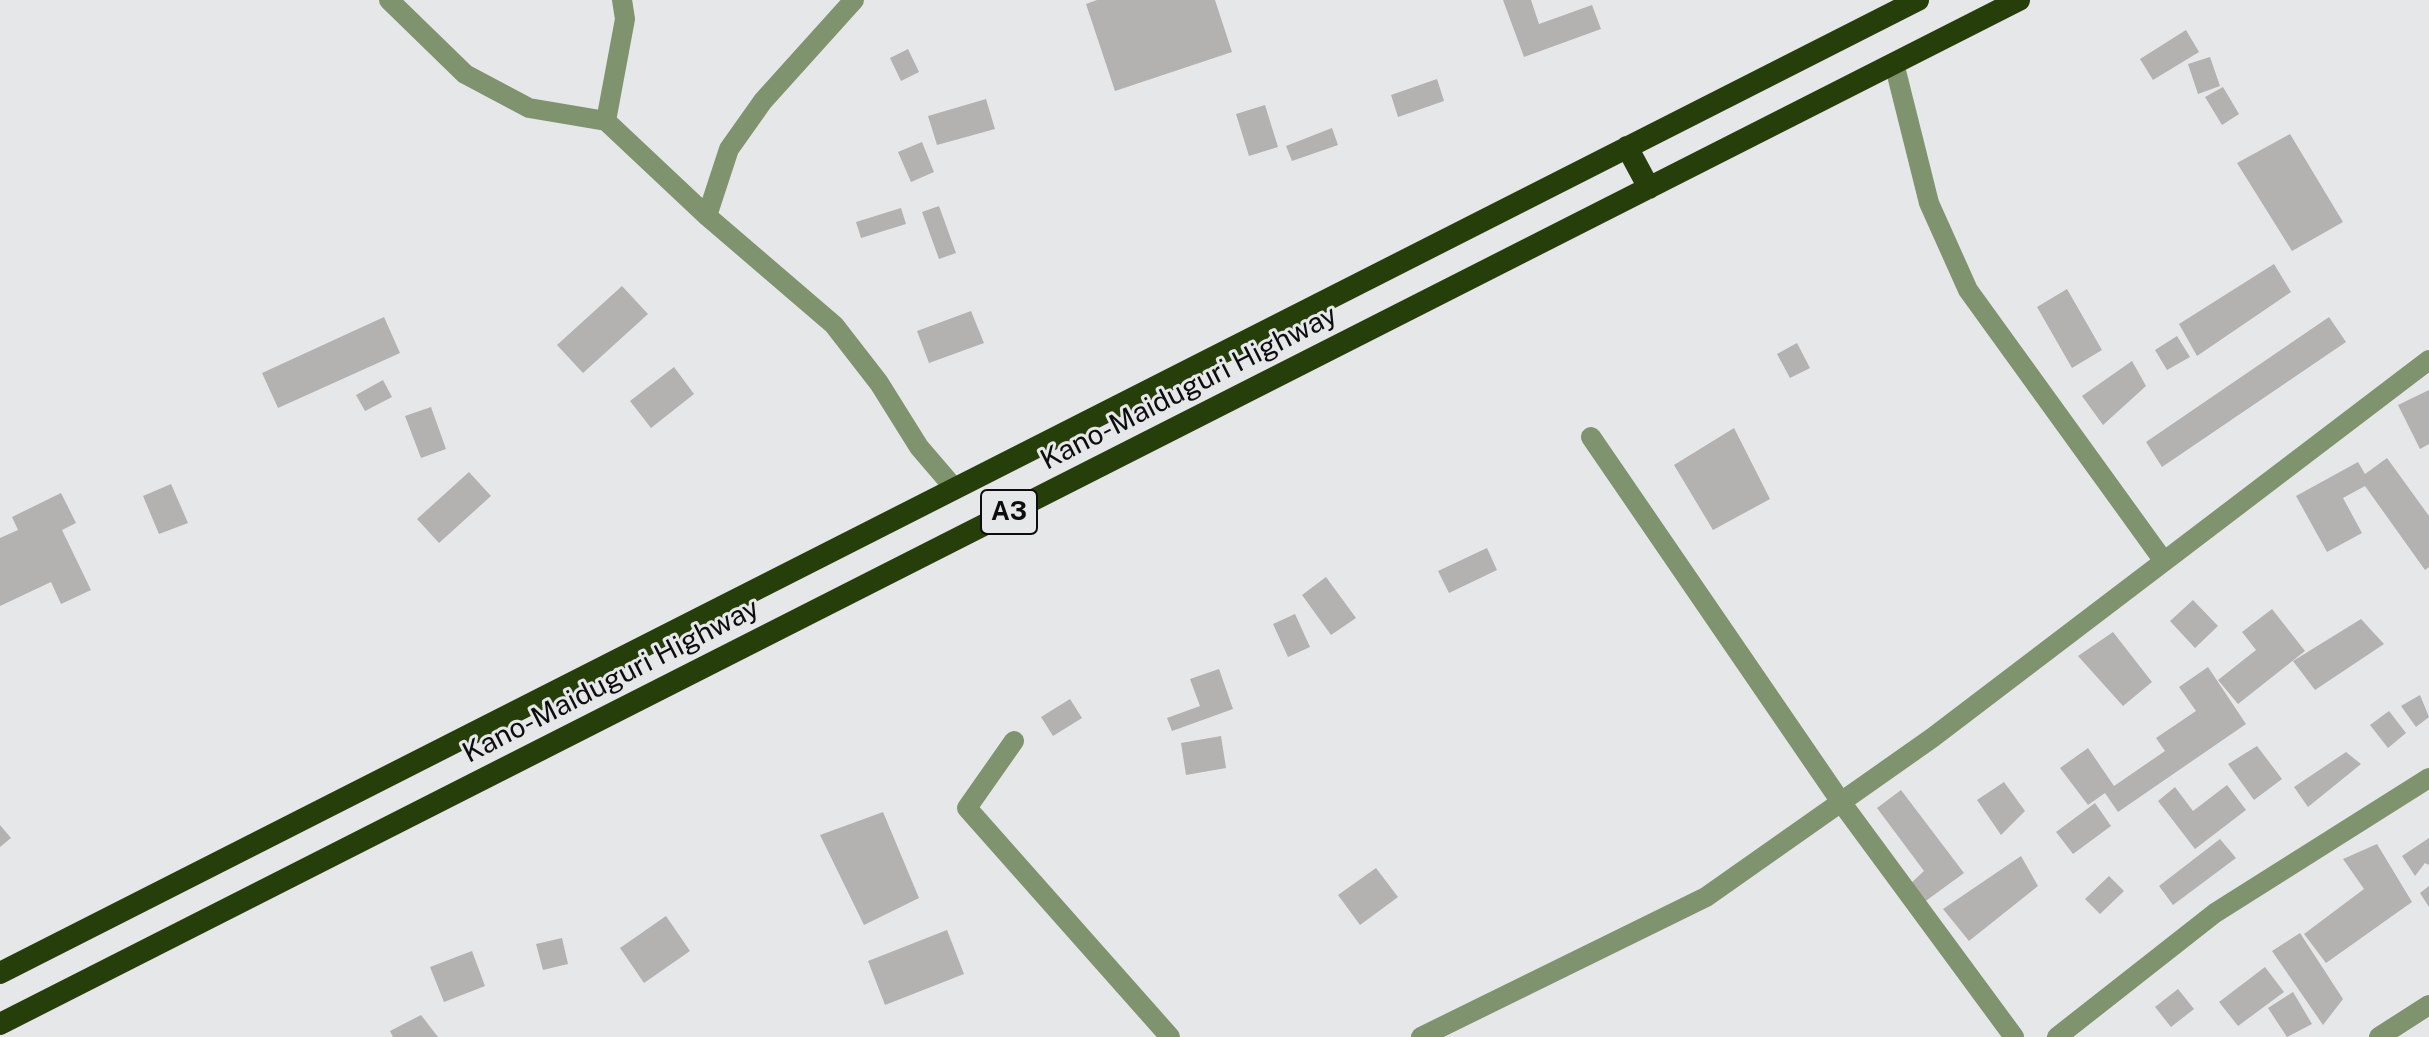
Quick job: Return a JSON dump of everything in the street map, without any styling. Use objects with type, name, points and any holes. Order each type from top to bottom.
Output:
[{"type":"highway","name":"Kano-Maiduguri Highway","points":[[0,973],[1918,0]]},
{"type":"highway","name":"Kano-Maiduguri Highway","points":[[0,1024],[2019,0]]},
{"type":"highway","points":[[1627,147],[1649,188]]},
{"type":"street","points":[[389,0],[465,74],[529,108],[606,121],[707,216],[834,325],[879,383],[919,447],[955,489]]},
{"type":"street","points":[[606,121],[625,19],[622,0]]},
{"type":"street","points":[[707,216],[729,149],[763,101],[854,0]]},
{"type":"street","points":[[1894,63],[1929,203],[1968,290],[2163,560]]},
{"type":"street","points":[[1421,1037],[1706,897],[1932,738],[2429,360]]},
{"type":"street","points":[[1591,437],[1841,802],[2014,1037]]},
{"type":"street","points":[[1014,741],[967,808],[1170,1037]]},
{"type":"street","points":[[2057,1037],[2215,913],[2429,778]]},
{"type":"street","points":[[2379,1037],[2429,1005]]},
{"type":"building","points":[[1097,0],[1215,0],[1232,52],[1115,91],[1086,4]]},
{"type":"building","points":[[1503,0],[1531,0],[1539,24],[1592,5],[1601,29],[1524,57]]},
{"type":"building","points":[[2186,30],[2199,52],[2153,80],[2140,59]]},
{"type":"building","points":[[908,49],[919,72],[901,81],[890,58]]},
{"type":"building","points":[[2210,57],[2220,86],[2198,94],[2188,64]]},
{"type":"building","points":[[1437,79],[1444,101],[1398,117],[1391,95]]},
{"type":"building","points":[[2223,87],[2239,114],[2222,125],[2205,97]]},
{"type":"building","points":[[986,99],[995,129],[937,145],[928,116]]},
{"type":"building","points":[[1265,105],[1278,147],[1249,156],[1236,114]]},
{"type":"building","points":[[1332,128],[1338,145],[1292,161],[1286,146]]},
{"type":"building","points":[[2290,134],[2343,222],[2292,251],[2237,163]]},
{"type":"building","points":[[922,142],[934,172],[911,182],[898,152]]},
{"type":"building","points":[[939,206],[956,253],[939,259],[922,212]]},
{"type":"building","points":[[901,208],[906,224],[861,238],[856,222]]},
{"type":"building","points":[[2274,264],[2291,292],[2197,356],[2179,324]]},
{"type":"building","points":[[622,286],[648,314],[583,373],[557,345]]},
{"type":"building","points":[[2067,289],[2102,350],[2072,368],[2037,307]]},
{"type":"building","points":[[971,311],[984,343],[929,363],[917,331]]},
{"type":"building","points":[[384,317],[400,353],[278,408],[262,373]]},
{"type":"building","points":[[2329,317],[2346,342],[2162,467],[2146,442]]},
{"type":"building","points":[[2177,336],[2190,357],[2167,370],[2155,350]]},
{"type":"building","points":[[1797,343],[1810,368],[1790,378],[1777,354]]},
{"type":"building","points":[[2132,361],[2146,386],[2103,425],[2082,396]]},
{"type":"building","points":[[674,367],[694,394],[651,428],[630,401]]},
{"type":"building","points":[[383,380],[392,397],[365,411],[356,395]]},
{"type":"building","points":[[2429,390],[2429,444],[2420,449],[2398,405]]},
{"type":"building","points":[[431,407],[446,449],[421,458],[405,416]]},
{"type":"building","points":[[1734,428],[1770,499],[1713,530],[1674,465]]},
{"type":"building","points":[[2387,458],[2429,516],[2429,567],[2425,570],[2365,486],[2343,498],[2362,533],[2327,552],[2296,496],[2358,462],[2365,474]]},
{"type":"building","points":[[469,472],[491,496],[439,543],[417,519]]},
{"type":"building","points":[[171,484],[188,523],[159,534],[143,496]]},
{"type":"building","points":[[61,493],[76,523],[62,530],[91,590],[61,604],[51,582],[0,606],[0,538],[18,530],[12,517]]},
{"type":"building","points":[[1487,548],[1497,570],[1449,593],[1438,571]]},
{"type":"building","points":[[1326,577],[1356,618],[1331,635],[1302,595]]},
{"type":"building","points":[[2193,600],[2218,626],[2195,648],[2170,621]]},
{"type":"building","points":[[2272,609],[2305,651],[2238,704],[2218,680],[2256,650],[2242,632]]},
{"type":"building","points":[[1295,614],[1310,647],[1288,657],[1273,624]]},
{"type":"building","points":[[2361,619],[2384,644],[2315,690],[2293,661]]},
{"type":"building","points":[[2113,632],[2152,682],[2123,706],[2078,656]]},
{"type":"building","points":[[2208,667],[2246,724],[2118,812],[2105,793],[2088,805],[2060,768],[2088,748],[2114,786],[2165,751],[2156,738],[2196,711],[2179,687]]},
{"type":"building","points":[[1219,669],[1233,709],[1172,731],[1167,718],[1200,706],[1190,679]]},
{"type":"building","points":[[2420,695],[2429,717],[2416,727],[2401,706]]},
{"type":"building","points":[[1070,699],[1082,718],[1053,736],[1041,717]]},
{"type":"building","points":[[2389,711],[2406,733],[2388,748],[2370,725]]},
{"type":"building","points":[[1221,736],[1226,768],[1186,775],[1181,743]]},
{"type":"building","points":[[2257,746],[2282,779],[2254,800],[2228,764]]},
{"type":"building","points":[[2346,752],[2361,764],[2308,807],[2294,787]]},
{"type":"building","points":[[2004,782],[2025,811],[2001,835],[1977,800]]},
{"type":"building","points":[[2227,785],[2246,810],[2195,849],[2158,801],[2175,787],[2193,811]]},
{"type":"building","points":[[1901,790],[1964,873],[1923,903],[1909,885],[1924,871],[1877,808]]},
{"type":"building","points":[[2095,803],[2111,826],[2073,854],[2056,832]]},
{"type":"building","points":[[883,812],[919,898],[864,925],[820,835]]},
{"type":"building","points":[[0,825],[11,838],[0,847]]},
{"type":"building","points":[[2429,838],[2429,865],[2425,863],[2415,876],[2402,856]]},
{"type":"building","points":[[2220,839],[2236,858],[2173,905],[2159,886]]},
{"type":"building","points":[[2377,844],[2412,902],[2326,963],[2304,934],[2364,889],[2343,859]]},
{"type":"building","points":[[2021,856],[2038,886],[1969,941],[1943,909]]},
{"type":"building","points":[[1376,868],[1398,897],[1360,925],[1338,895]]},
{"type":"building","points":[[2109,876],[2124,891],[2100,914],[2085,899]]},
{"type":"building","points":[[2429,886],[2429,907],[2420,893]]},
{"type":"building","points":[[666,916],[690,951],[644,983],[620,948]]},
{"type":"building","points":[[947,930],[964,974],[885,1005],[868,961]]},
{"type":"building","points":[[2300,933],[2343,999],[2323,1025],[2272,951]]},
{"type":"building","points":[[562,938],[568,964],[543,970],[536,944]]},
{"type":"building","points":[[472,951],[485,986],[444,1002],[430,967]]},
{"type":"building","points":[[2265,967],[2284,992],[2238,1026],[2219,1002]]},
{"type":"building","points":[[2178,989],[2194,1009],[2171,1027],[2155,1007]]},
{"type":"building","points":[[2293,992],[2312,1024],[2287,1037],[2268,1008]]},
{"type":"building","points":[[421,1015],[438,1037],[393,1037],[390,1031]]}]
